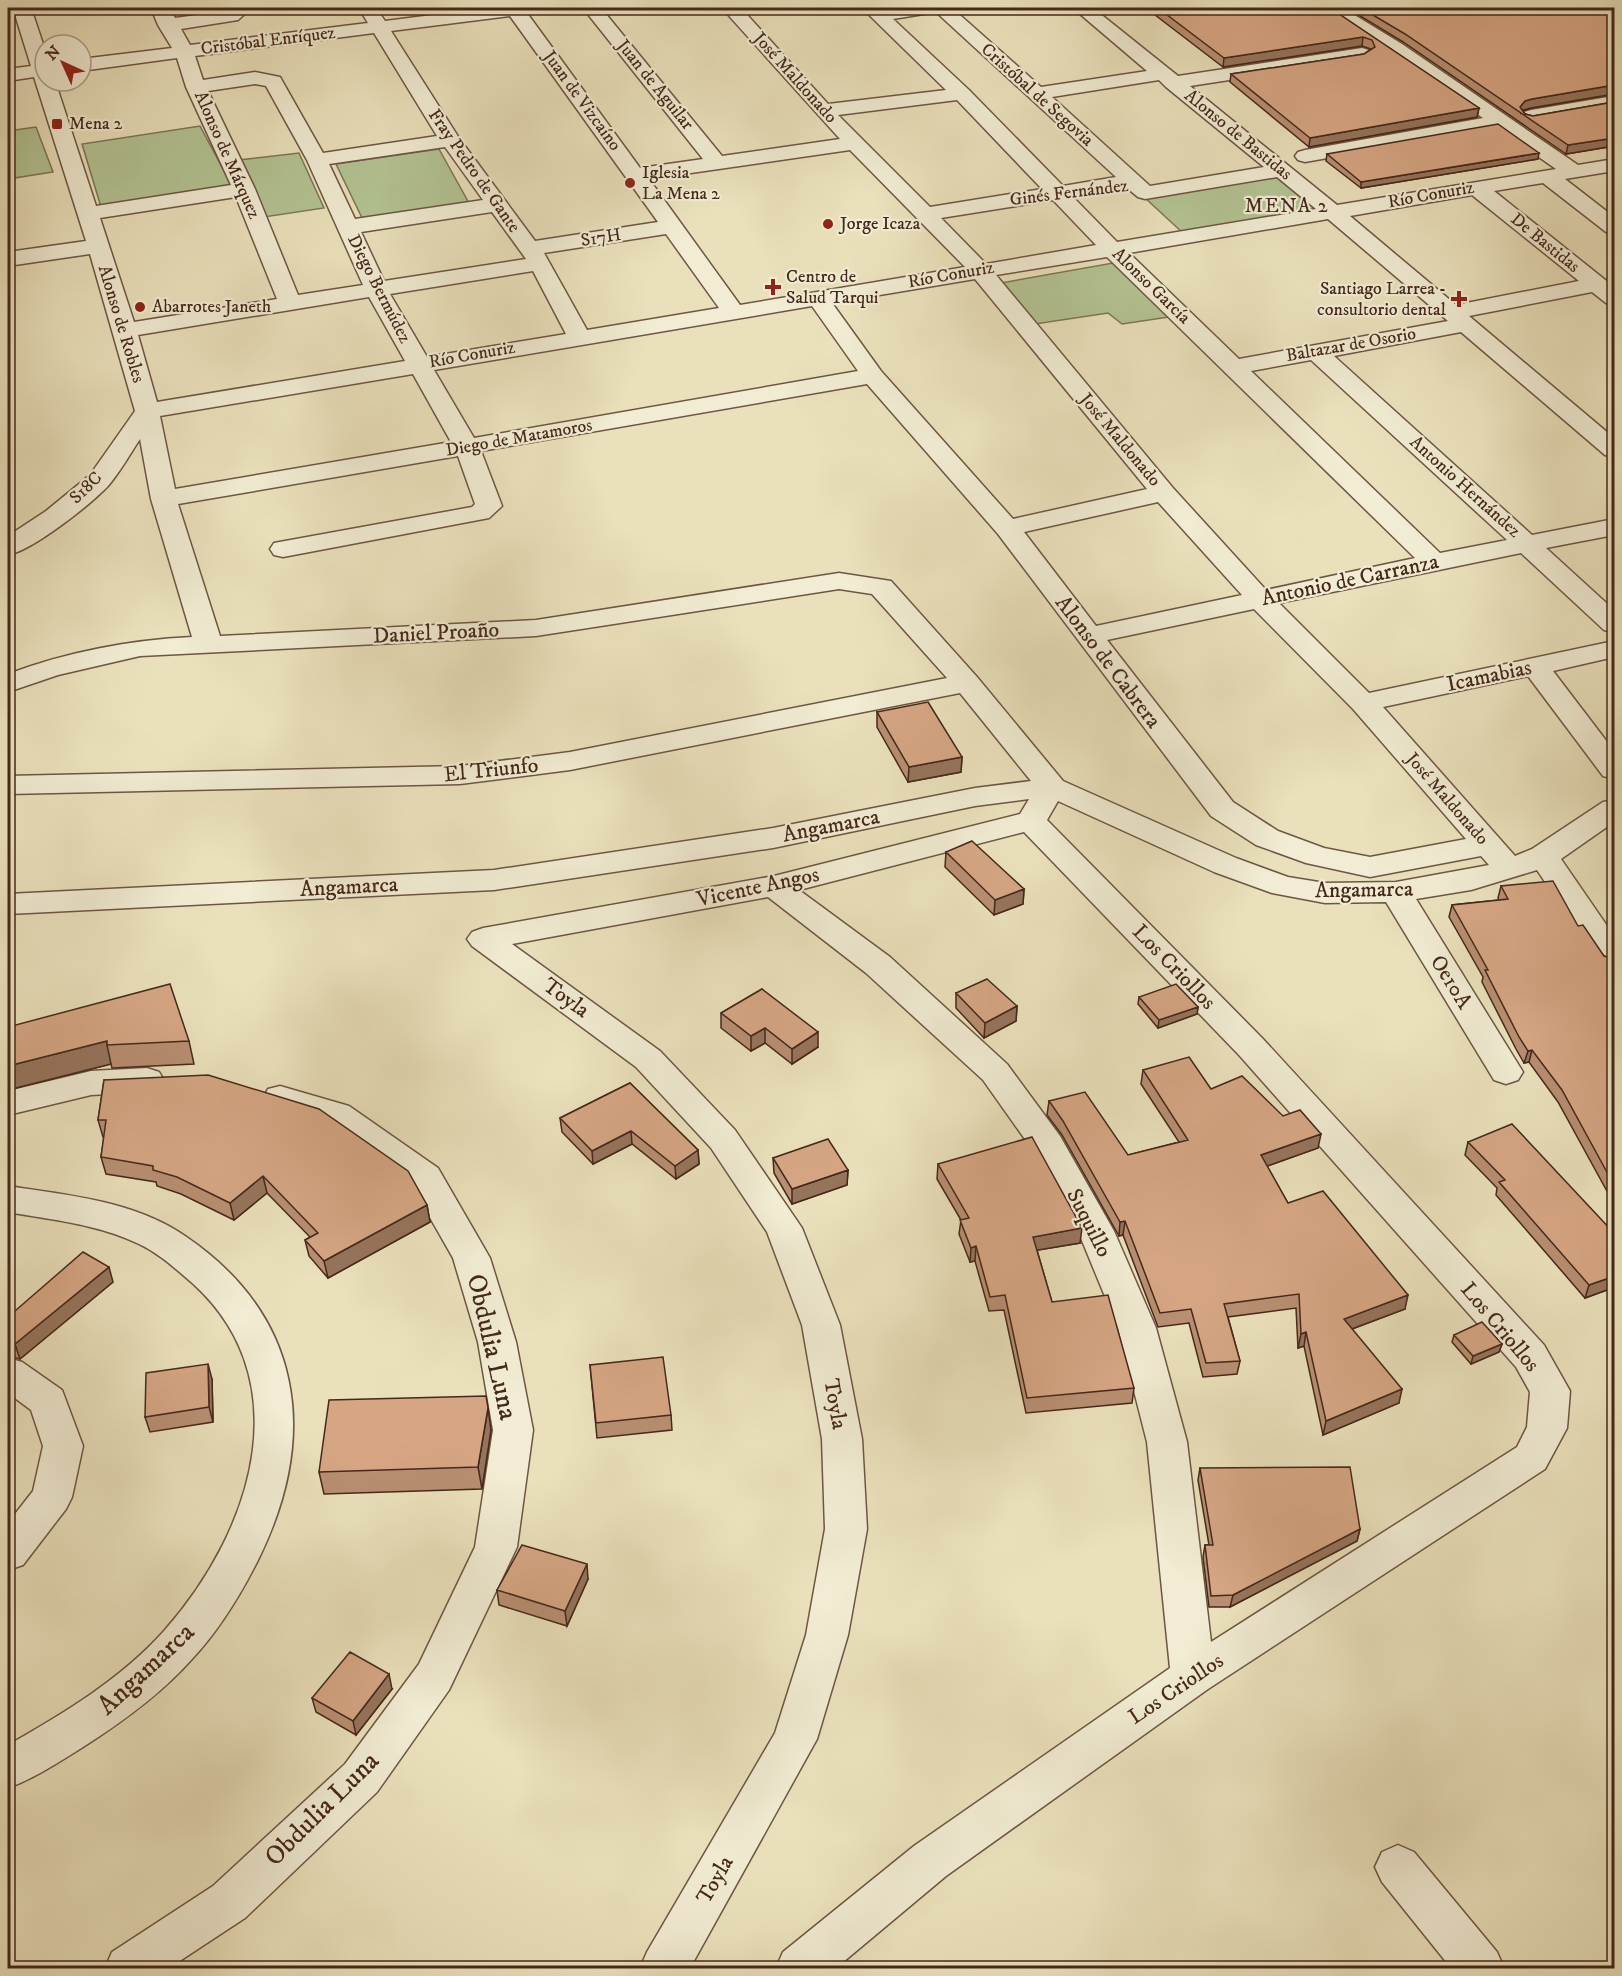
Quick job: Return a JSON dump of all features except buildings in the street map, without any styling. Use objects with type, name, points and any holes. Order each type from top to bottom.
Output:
[{"type":"street","name":"Alonso de Robles","points":[[22,8],[33,42]]},
{"type":"street","points":[[163,16],[231,16],[238,12],[236,8]]},
{"type":"street","name":"Fray Pedro de Gante","points":[[368,8],[450,140],[535,256],[579,337]]},
{"type":"street","name":"Cristóbal Enríquez","points":[[93,63],[518,8]]},
{"type":"street","name":"Juan de Vizcaíno","points":[[518,8],[733,311]]},
{"type":"street","name":"Juan de Aguilar","points":[[592,8],[717,163]]},
{"type":"street","name":"José Maldonado","points":[[731,8],[823,111],[980,270],[1164,493],[1260,599],[1363,703],[1510,870]]},
{"type":"street","points":[[875,11],[930,8]]},
{"type":"street","name":"Cristóbal de Segovia","points":[[942,8],[1133,181]]},
{"type":"street","name":"Alonso de Bastidas","points":[[1082,8],[1461,318],[1614,450]]},
{"type":"street","points":[[1331,8],[1573,171]]},
{"type":"street","name":"Alonso García","points":[[875,11],[962,94],[1112,249],[1434,562]]},
{"type":"street","name":"Alonso de Márquez","points":[[163,16],[184,52],[196,87],[244,189],[290,304]]},
{"type":"street","points":[[1036,94],[1362,54]]},
{"type":"street","points":[[8,75],[33,71]]},
{"type":"street","name":"Diego Bermúdez","points":[[196,87],[255,78],[273,81],[317,160],[377,291],[467,447],[487,496],[487,510],[283,549]]},
{"type":"street","name":"Alonso de Robles","points":[[49,93],[125,330],[147,411],[164,499],[208,643]]},
{"type":"street","points":[[823,111],[962,94]]},
{"type":"street","points":[[1531,116],[1614,102]]},
{"type":"street","points":[[1305,156],[1500,121]]},
{"type":"street","points":[[317,160],[450,140]]},
{"type":"street","points":[[636,175],[856,144]]},
{"type":"street","name":"Río Conuriz","points":[[147,411],[1614,165]]},
{"type":"street","name":"Ginés Fernández","points":[[925,214],[1133,181],[1145,193],[1281,170]]},
{"type":"street","points":[[1547,176],[1614,227]]},
{"type":"street","name":"De Bastidas","points":[[1475,187],[1609,292]]},
{"type":"street","points":[[86,214],[244,189]]},
{"type":"street","points":[[348,227],[496,205]]},
{"type":"street","name":"S17H","points":[[125,330],[377,291],[673,226]]},
{"type":"street","points":[[8,259],[97,246]]},
{"type":"street","name":"Baltazar de Osorio","points":[[1234,368],[1461,318],[1609,292]]},
{"type":"street","name":"Alonso de Cabrera","points":[[817,298],[873,376],[1007,528],[1087,636],[1222,809],[1267,838],[1317,856],[1370,867],[1488,845]]},
{"type":"street","name":"Antonio Hernández","points":[[1315,351],[1614,624]]},
{"type":"street","name":"Diego de Matamoros","points":[[164,499],[873,376]]},
{"type":"street","name":"S18C","points":[[8,547],[55,517],[99,480],[147,411]]},
{"type":"street","points":[[1007,528],[1164,493]]},
{"type":"street","name":"Antonio de Carranza","points":[[1087,636],[1434,562],[1614,527]]},
{"type":"street","name":"Daniel Proaño","points":[[8,684],[50,668],[140,648],[536,628],[839,581],[866,583]]},
{"type":"street","name":"Los Criollos","points":[[800,1968],[930,1861],[1193,1676],[1531,1458],[1547,1428],[1550,1391],[1530,1356],[1251,1047],[1041,804],[967,683],[881,587],[866,583]]},
{"type":"street","name":"Icamabias","points":[[1363,703],[1614,649]]},
{"type":"street","points":[[1535,666],[1614,770]]},
{"type":"street","name":"El Triunfo","points":[[8,785],[460,776],[570,761],[967,683]]},
{"type":"street","name":"Angamarca","points":[[8,904],[494,880],[773,838],[975,797],[1041,804],[1283,886],[1325,893],[1396,892],[1471,880],[1510,870],[1543,856],[1614,809]]},
{"type":"street","name":"Vicente Angos","points":[[483,939],[774,886],[1041,804]]},
{"type":"street","points":[[1543,856],[1614,959]]},
{"type":"street","name":"Suquillo","points":[[774,886],[878,965],[995,1072],[1048,1145],[1096,1232],[1137,1328],[1167,1442],[1193,1676]]},
{"type":"street","name":"Oe10A","points":[[1396,892],[1506,1072]]},
{"type":"street","name":"Toyla","points":[[483,939],[648,1059],[723,1139],[784,1228],[821,1325],[842,1439],[846,1529],[827,1635],[795,1739],[664,1968]]},
{"type":"street","points":[[8,1103],[91,1083],[180,1079]]},
{"type":"street","name":"Obdulia Luna","points":[[129,1968],[229,1902],[361,1778],[434,1677],[496,1547],[513,1430],[497,1342],[471,1258],[425,1177],[336,1115],[247,1087]]},
{"type":"street","name":"Angamarca","points":[[8,1199],[93,1213],[136,1227],[172,1245],[212,1275],[244,1313],[268,1362],[277,1416],[270,1481],[234,1571],[197,1624],[156,1668],[87,1723],[8,1768]]},
{"type":"street","points":[[8,1373],[48,1401],[63,1446],[52,1497],[8,1552]]},
{"type":"street","points":[[1398,1867],[1480,1968]]},
{"type":"green space","points":[[200,126],[232,186],[101,207],[82,144]]},
{"type":"green space","points":[[36,127],[53,172],[8,179],[8,131]]},
{"type":"green space","points":[[439,149],[470,205],[363,220],[336,164]]},
{"type":"green space","points":[[299,153],[324,208],[264,217],[239,160]]},
{"type":"green space","points":[[1279,174],[1322,210],[1184,234],[1144,197]]},
{"type":"green space","points":[[1113,263],[1169,317],[1122,324],[1108,313],[1035,324],[1001,283]]},
{"type":"place","name":"Mena 2","points":[[57,124]]},
{"type":"place","name":"Iglesia La Mena 2","points":[[630,183]]},
{"type":"place","name":"Jorge Icaza","points":[[828,224]]},
{"type":"place","name":"Centro de Salud Tarqui","points":[[773,287]]},
{"type":"place","name":"Santiago Larrea - consultorio dental","points":[[1459,299]]},
{"type":"place","name":"Abarrotes Janeth","points":[[140,307]]},
{"type":"district","name":"MENA 2","points":[[1287,206]]}]
